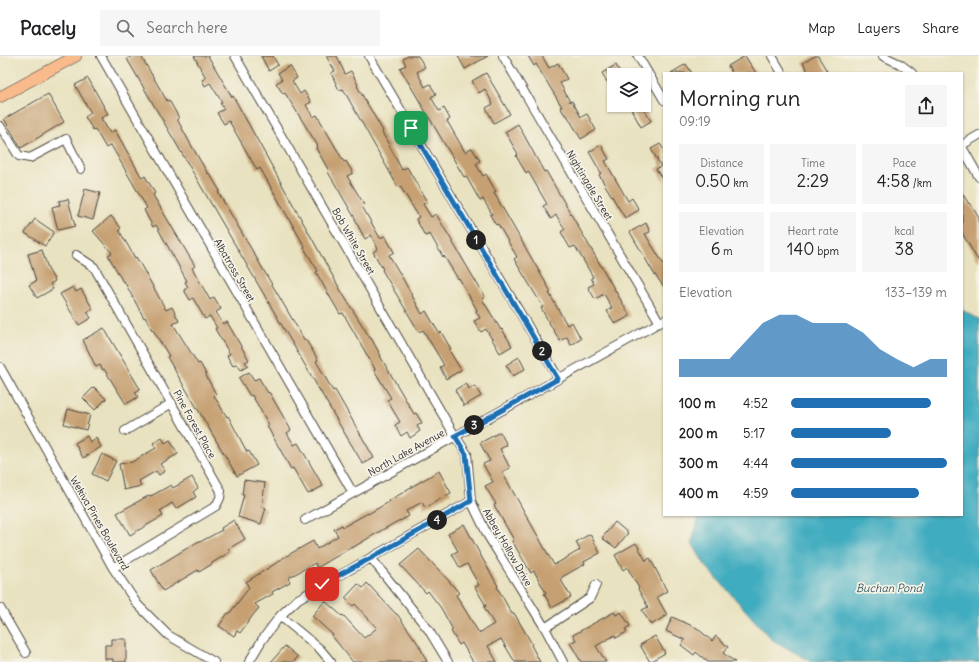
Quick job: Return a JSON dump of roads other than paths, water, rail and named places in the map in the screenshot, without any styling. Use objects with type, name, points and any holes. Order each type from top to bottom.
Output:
[{"type":"main road","points":[[0,97],[76,56]]},
{"type":"street","name":"Albatross Street","points":[[102,56],[353,493]]},
{"type":"street","name":"Bob White Street","points":[[235,56],[455,436]]},
{"type":"street","points":[[369,56],[558,379]]},
{"type":"street","name":"Nightingale Street","points":[[503,56],[662,322]]},
{"type":"street","points":[[638,56],[663,98]]},
{"type":"street","points":[[772,56],[781,72]]},
{"type":"street","points":[[883,56],[900,64],[911,72]]},
{"type":"street","points":[[0,126],[19,156],[30,158],[66,139],[81,169]]},
{"type":"street","points":[[963,145],[979,135]]},
{"type":"street","points":[[963,148],[979,177]]},
{"type":"street","name":"Pine Forest Place","points":[[76,254],[94,267],[221,491],[220,498],[216,506],[113,568]]},
{"type":"street","name":"North Lake Avenue","points":[[305,520],[662,322]]},
{"type":"street","name":"Wekiva Pines Boulevard","points":[[0,367],[113,568],[137,604],[168,635],[214,662]]},
{"type":"street","points":[[125,431],[172,403]]},
{"type":"street","name":"Abbey Hollow Drive","points":[[455,436],[466,454],[471,501],[488,536],[545,628],[563,662]]},
{"type":"street","points":[[249,662],[262,640],[280,616],[298,598],[471,501]]},
{"type":"street","points":[[371,558],[428,629],[448,662]]},
{"type":"street","points":[[545,628],[590,598],[596,584]]},
{"type":"street","points":[[0,608],[26,653]]},
{"type":"street","points":[[280,616],[320,649],[331,662]]},
{"type":"water","name":"Buchan Pond","points":[[963,311],[979,319],[979,662],[812,662],[771,639],[705,565],[692,543],[699,516],[963,516]]}]
